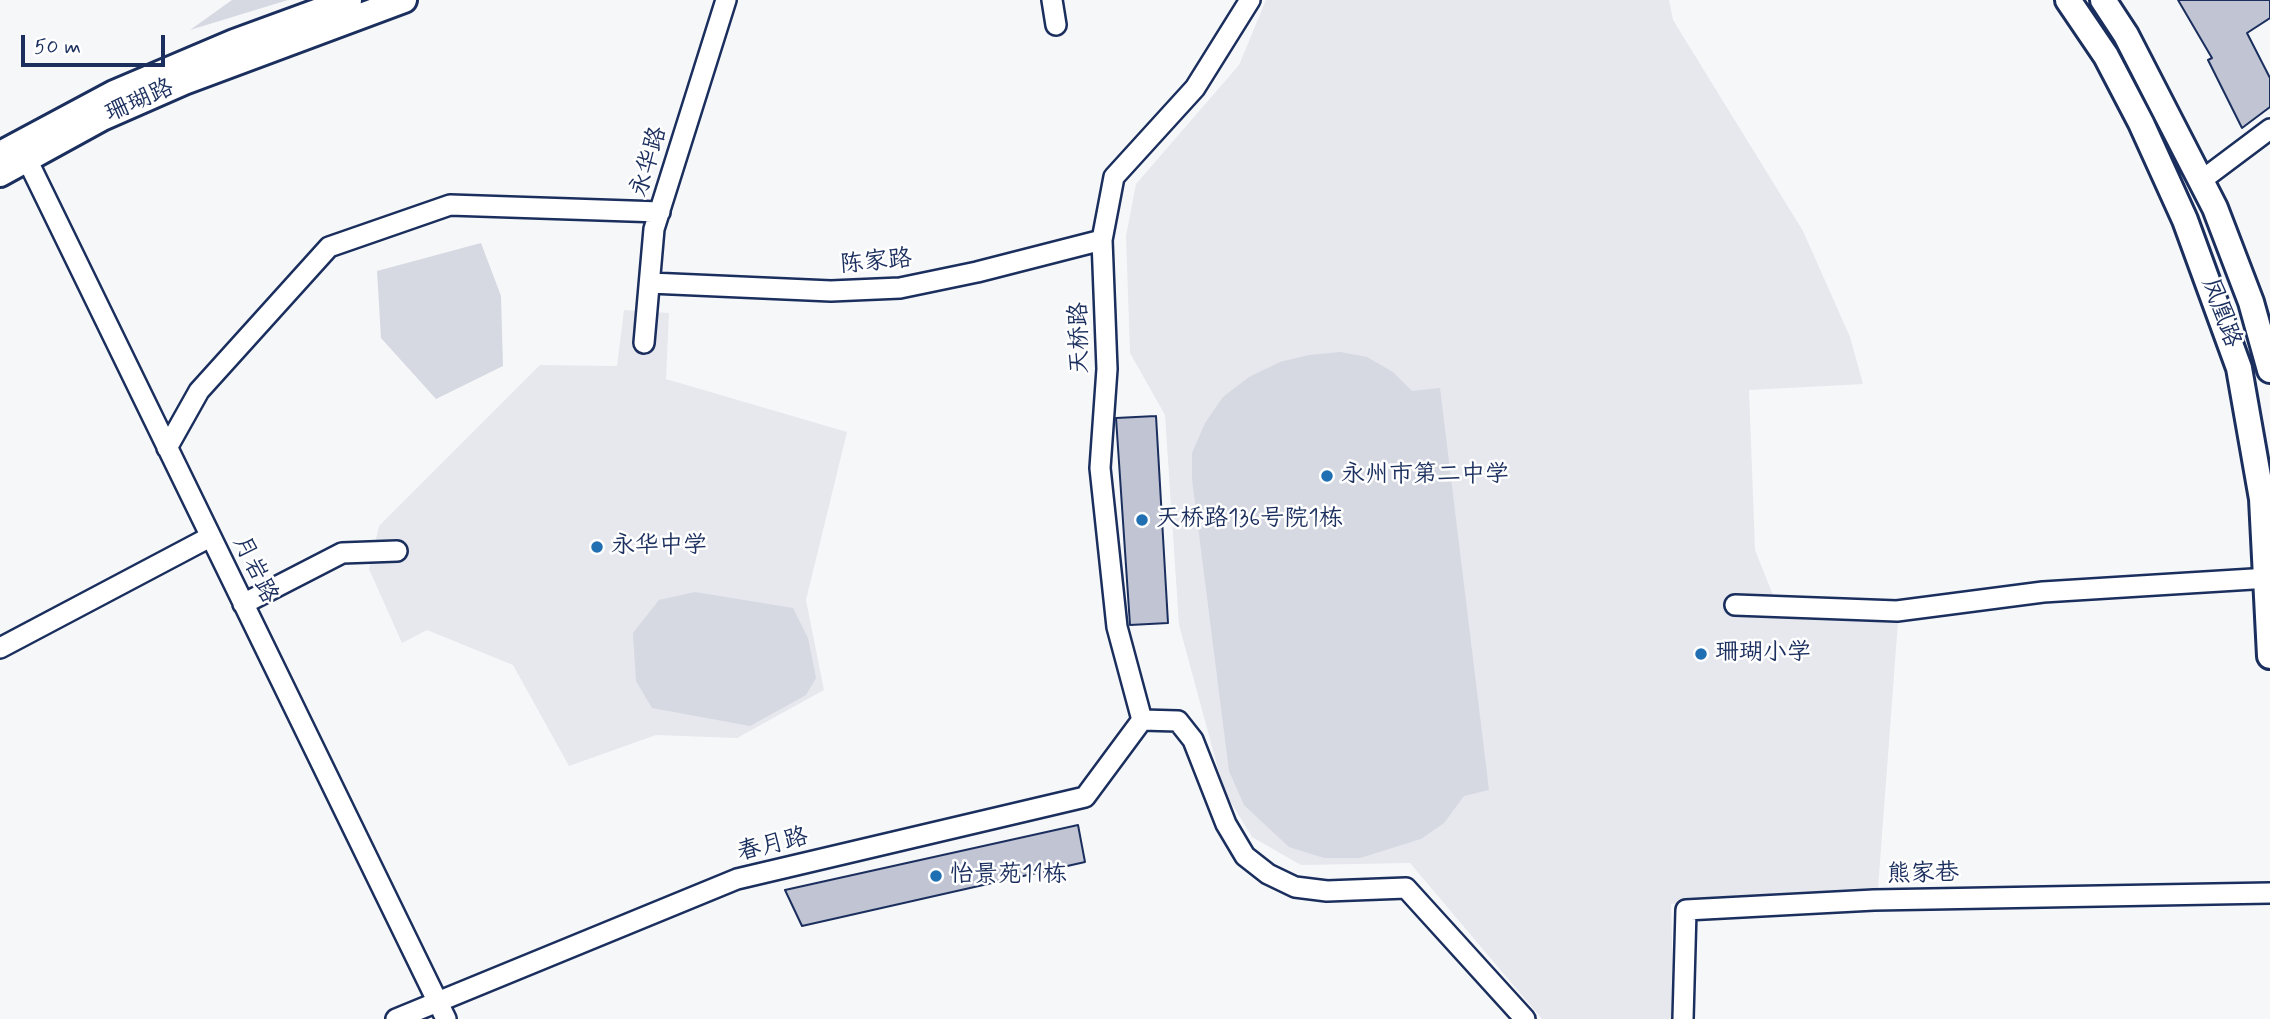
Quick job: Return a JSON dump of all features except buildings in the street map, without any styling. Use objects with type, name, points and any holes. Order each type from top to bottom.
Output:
[{"type":"main road","name":"珊瑚路","points":[[0,174],[15,152],[114,93],[175,66],[349,0]]},
{"type":"main road","name":"珊瑚路","points":[[15,152],[184,82],[404,0]]},
{"type":"main road","name":"凤凰路","points":[[2068,0],[2106,56],[2141,123],[2221,312],[2239,368],[2252,427],[2262,499],[2269,578],[2270,656]]},
{"type":"main road","name":"凤凰路","points":[[2103,0],[2126,35],[2202,180],[2251,302],[2270,370]]},
{"type":"street","name":"永华路","points":[[644,343],[654,229],[726,0]]},
{"type":"street","points":[[1052,0],[1056,25]]},
{"type":"street","name":"天桥路","points":[[1142,719],[1117,627],[1100,468],[1107,369],[1102,240],[1114,177],[1195,88],[1250,0]]},
{"type":"street","points":[[2202,180],[2270,129]]},
{"type":"street","name":"月岩路","points":[[15,152],[167,448],[441,1011]]},
{"type":"street","points":[[167,448],[199,391],[329,247],[450,205],[660,212]]},
{"type":"street","name":"陈家路","points":[[650,283],[831,291],[900,288],[977,272],[1102,240]]},
{"type":"street","points":[[0,648],[210,537]]},
{"type":"street","points":[[243,604],[342,553],[397,551]]},
{"type":"street","points":[[1735,605],[1897,611],[2043,592],[2269,578]]},
{"type":"street","points":[[1142,719],[1178,721],[1193,740],[1222,814],[1245,856],[1268,874],[1295,887],[1327,891],[1406,888],[1525,1019]]},
{"type":"street","name":"春月路","points":[[396,1019],[441,1011],[737,879],[1085,797],[1142,719]]},
{"type":"street","name":"熊家巷","points":[[1683,1019],[1686,910],[1874,900],[2270,893]]},
{"type":"shaded area","points":[[232,0],[288,0],[190,30]]},
{"type":"shaded area","name":"永州市第二中学","points":[[1266,0],[1669,0],[1673,20],[1803,231],[1850,337],[1863,384],[1749,390],[1755,550],[1781,615],[1898,622],[1878,888],[1671,904],[1674,1019],[1542,1019],[1410,863],[1301,865],[1252,837],[1224,791],[1179,625],[1165,415],[1130,353],[1126,236],[1136,184],[1239,65]]},
{"type":"shaded area","points":[[481,243],[501,296],[503,366],[436,399],[381,338],[377,271]]},
{"type":"shaded area","name":"永华中学","points":[[624,310],[669,313],[666,379],[847,432],[806,600],[824,690],[737,738],[656,735],[569,766],[513,665],[427,630],[402,643],[369,569],[379,526],[540,365],[617,366]]},
{"type":"shaded area","points":[[1340,352],[1367,357],[1393,372],[1412,391],[1440,388],[1489,790],[1464,796],[1444,823],[1421,839],[1360,858],[1324,858],[1289,847],[1244,805],[1229,771],[1192,479],[1192,453],[1205,423],[1223,397],[1249,377],[1280,362],[1309,355]]},
{"type":"shaded area","points":[[695,592],[793,608],[808,638],[816,678],[806,695],[750,726],[652,708],[636,681],[633,633],[659,600]]},
{"type":"place","name":"永州市第二中学","points":[[1327,476]]},
{"type":"place","name":"天桥路136号院1栋","points":[[1142,520]]},
{"type":"place","name":"永华中学","points":[[597,547]]},
{"type":"place","name":"珊瑚小学","points":[[1701,654]]},
{"type":"place","name":"怡景苑11栋","points":[[936,876]]}]
